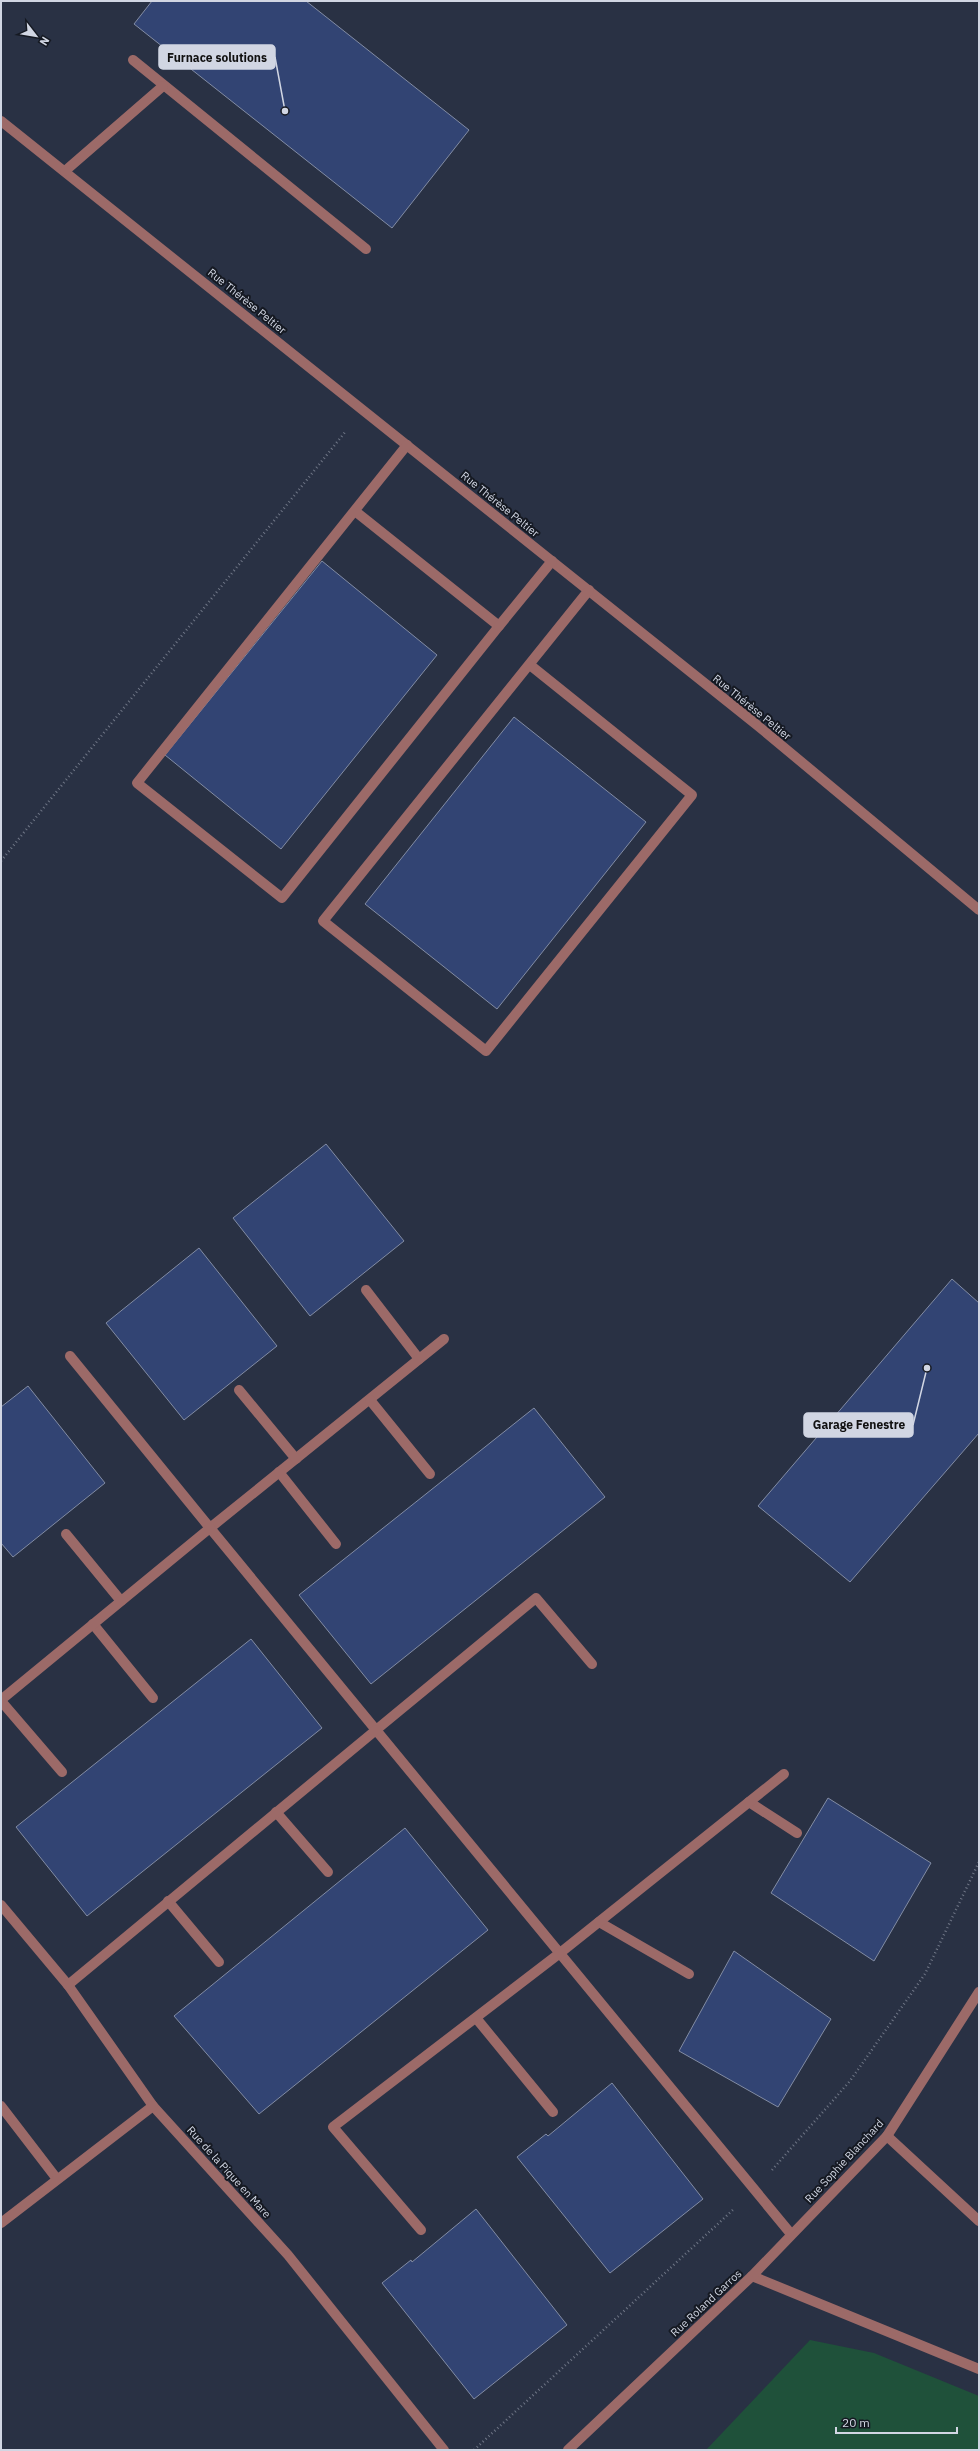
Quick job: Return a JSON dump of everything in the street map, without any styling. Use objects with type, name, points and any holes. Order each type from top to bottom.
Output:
[{"type":"street","points":[[133,60],[163,86],[366,249]]},
{"type":"street","points":[[65,171],[163,86]]},
{"type":"street","name":"Rue Thérèse Peltier","points":[[1,121],[552,560],[757,726],[979,910]]},
{"type":"street","points":[[408,445],[137,783],[282,898],[552,560]]},
{"type":"street","points":[[355,510],[499,626]]},
{"type":"street","points":[[530,664],[692,795],[486,1051],[323,921],[589,590]]},
{"type":"street","points":[[366,1290],[419,1359]]},
{"type":"street","points":[[62,1772],[1,1700],[210,1528],[444,1339]]},
{"type":"street","points":[[70,1356],[791,2234]]},
{"type":"street","points":[[239,1390],[296,1459]]},
{"type":"street","points":[[370,1400],[430,1474]]},
{"type":"street","points":[[279,1472],[336,1544]]},
{"type":"street","points":[[66,1534],[121,1601]]},
{"type":"street","points":[[68,1985],[536,1598],[592,1664]]},
{"type":"street","points":[[93,1624],[153,1698]]},
{"type":"street","points":[[421,2230],[333,2127],[560,1953],[784,1774]]},
{"type":"street","points":[[749,1802],[797,1833]]},
{"type":"street","points":[[276,1812],[328,1872]]},
{"type":"street","points":[[168,1901],[219,1962]]},
{"type":"street","name":"Rue de la Pique en Mare","points":[[1,1905],[68,1985],[153,2106],[288,2255],[444,2450]]},
{"type":"street","points":[[599,1922],[689,1974]]},
{"type":"street","name":"Rue Sophie Blanchard","points":[[752,2276],[887,2136],[979,1992]]},
{"type":"street","points":[[476,2018],[553,2112]]},
{"type":"street","points":[[1,2106],[58,2179]]},
{"type":"street","points":[[1,2223],[153,2106]]},
{"type":"street","points":[[887,2136],[979,2221]]},
{"type":"street","name":"Rue Roland Garros","points":[[568,2450],[752,2276],[979,2369]]},
{"type":"path","points":[[1,861],[363,410]]},
{"type":"path","points":[[474,2450],[754,2189],[850,2081],[926,1974],[979,1862]]},
{"type":"green space","points":[[810,2340],[874,2353],[979,2396],[979,2450],[706,2450]]},
{"type":"building","points":[[152,1],[306,1],[469,130],[392,228],[134,24]]},
{"type":"building","points":[[322,561],[437,655],[281,849],[165,755]]},
{"type":"building","points":[[514,717],[646,822],[497,1009],[365,904]]},
{"type":"building","points":[[326,1144],[404,1241],[310,1316],[233,1218]]},
{"type":"building","points":[[199,1248],[277,1346],[184,1420],[106,1323]]},
{"type":"building","points":[[952,1279],[979,1303],[979,1433],[850,1582],[758,1506]]},
{"type":"building","points":[[28,1386],[105,1483],[13,1557],[1,1543],[1,1407]]},
{"type":"building","points":[[534,1408],[605,1497],[371,1684],[299,1595]]},
{"type":"building","points":[[251,1639],[322,1728],[87,1916],[16,1827]]},
{"type":"building","points":[[828,1798],[931,1863],[874,1961],[771,1893]]},
{"type":"building","points":[[405,1828],[488,1930],[259,2114],[174,2016]]},
{"type":"building","points":[[734,1951],[831,2019],[778,2107],[679,2051]]},
{"type":"building","points":[[612,2083],[703,2199],[610,2273],[517,2157],[546,2134],[548,2136]]},
{"type":"building","points":[[476,2209],[567,2325],[474,2399],[382,2283],[411,2260],[412,2262]]},
{"type":"place","name":"Furnace solutions","points":[[285,111]]},
{"type":"place","name":"Garage Fenestre","points":[[927,1368]]}]
